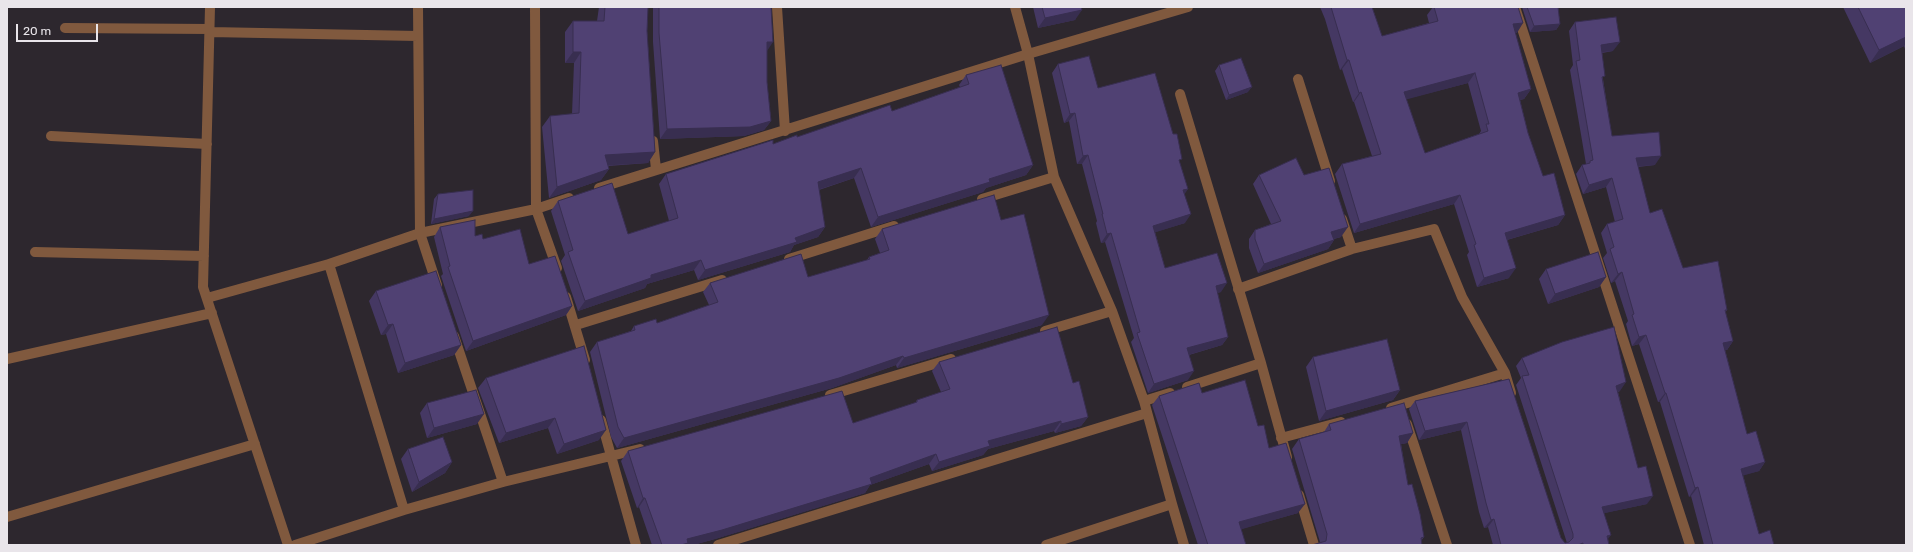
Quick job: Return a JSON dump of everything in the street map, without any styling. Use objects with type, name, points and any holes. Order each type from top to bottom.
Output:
[{"type":"street","points":[[210,7],[203,287],[288,545]]},
{"type":"street","points":[[418,7],[420,233],[440,293]]},
{"type":"street","points":[[535,7],[536,209],[576,325],[588,369]]},
{"type":"street","points":[[777,7],[785,130]]},
{"type":"street","points":[[1015,7],[1028,54],[1054,177],[1112,311],[1144,401],[1184,545]]},
{"type":"street","points":[[207,298],[329,264],[420,233],[536,209],[656,169],[1028,54],[1188,7]]},
{"type":"street","points":[[1515,7],[1690,545]]},
{"type":"street","points":[[65,28],[418,36]]},
{"type":"street","points":[[1298,80],[1333,190]]},
{"type":"street","points":[[1180,94],[1261,363],[1291,469]]},
{"type":"street","points":[[652,129],[656,169]]},
{"type":"street","points":[[51,136],[207,144]]},
{"type":"street","points":[[971,202],[1054,177]]},
{"type":"street","points":[[1340,212],[1352,249]]},
{"type":"street","points":[[781,261],[902,224]]},
{"type":"street","points":[[1238,289],[1352,249],[1434,229],[1462,297],[1505,373],[1514,403]]},
{"type":"street","points":[[35,252],[204,256]]},
{"type":"street","points":[[329,264],[404,510]]},
{"type":"street","points":[[576,325],[736,275]]},
{"type":"street","points":[[1036,334],[1112,311]]},
{"type":"street","points":[[7,359],[212,313]]},
{"type":"street","points":[[450,324],[503,482]]},
{"type":"street","points":[[822,397],[959,356]]},
{"type":"street","points":[[1144,401],[1261,363]]},
{"type":"street","points":[[1379,412],[1505,373]]},
{"type":"street","points":[[1401,405],[1447,545]]},
{"type":"street","points":[[599,413],[610,457],[636,545]]},
{"type":"street","points":[[718,545],[1147,413]]},
{"type":"street","points":[[1282,438],[1349,420]]},
{"type":"street","points":[[7,518],[255,444]]},
{"type":"street","points":[[295,545],[404,510],[503,482],[610,457],[648,446]]},
{"type":"street","points":[[1295,484],[1314,545]]},
{"type":"street","points":[[1046,545],[1172,504]]},
{"type":"building","points":[[605,7],[648,7],[647,31],[655,152],[605,155],[609,169],[557,187],[550,116],[579,113],[581,52],[573,52],[573,21],[604,21]]},
{"type":"building","points":[[659,7],[771,7],[773,42],[767,42],[767,82],[771,121],[750,127],[667,129],[659,33]]},
{"type":"building","points":[[1042,7],[1081,7],[1082,10],[1045,18]]},
{"type":"building","points":[[1331,7],[1372,7],[1382,36],[1438,21],[1434,7],[1518,7],[1523,23],[1513,24],[1531,89],[1518,93],[1528,133],[1543,176],[1554,173],[1565,215],[1505,233],[1516,268],[1484,278],[1474,245],[1476,244],[1460,195],[1360,224],[1342,164],[1381,154],[1361,92],[1359,93],[1349,60],[1347,60]],"holes":[[[1475,73],[1489,124],[1486,124],[1488,131],[1425,153],[1404,92]]]},
{"type":"building","points":[[1527,7],[1558,7],[1560,24],[1534,26]]},
{"type":"building","points":[[1858,7],[1906,7],[1906,37],[1879,50]]},
{"type":"building","points":[[1616,17],[1620,42],[1601,45],[1605,76],[1602,77],[1612,136],[1659,132],[1661,156],[1636,158],[1650,213],[1662,209],[1683,268],[1718,261],[1727,310],[1725,310],[1733,341],[1723,343],[1747,434],[1756,431],[1765,462],[1741,469],[1759,534],[1770,530],[1774,545],[1713,545],[1698,487],[1695,488],[1666,393],[1646,335],[1639,337],[1632,315],[1634,314],[1622,272],[1618,274],[1610,249],[1614,247],[1607,224],[1623,219],[1612,178],[1589,185],[1582,165],[1590,163],[1590,161],[1593,160],[1576,61],[1580,60],[1575,22]]},
{"type":"building","points":[[1089,56],[1098,88],[1155,73],[1173,134],[1177,134],[1182,159],[1179,160],[1188,189],[1183,190],[1191,214],[1153,226],[1165,268],[1217,253],[1227,283],[1216,286],[1228,337],[1187,348],[1194,371],[1154,384],[1137,333],[1140,332],[1111,233],[1107,234],[1088,155],[1083,156],[1075,113],[1070,114],[1058,64]]},
{"type":"building","points":[[1241,58],[1252,87],[1229,95],[1219,65]]},
{"type":"building","points":[[1001,65],[1033,165],[989,179],[990,182],[878,217],[861,168],[818,182],[825,227],[795,238],[797,242],[705,270],[701,260],[651,275],[651,278],[585,301],[568,252],[573,250],[558,201],[612,183],[628,234],[678,218],[666,174],[773,140],[773,144],[797,135],[797,137],[890,105],[892,111],[969,84],[966,75]]},
{"type":"building","points":[[1296,158],[1304,175],[1329,168],[1348,227],[1331,232],[1334,240],[1264,264],[1255,239],[1255,230],[1281,221],[1259,175]]},
{"type":"building","points":[[473,190],[473,211],[434,219],[438,194]]},
{"type":"building","points":[[994,195],[1001,220],[1024,214],[1049,315],[904,358],[903,356],[839,378],[624,438],[618,427],[597,342],[635,330],[634,326],[656,319],[657,323],[718,302],[710,283],[801,254],[808,277],[870,259],[869,257],[889,250],[882,229]]},
{"type":"building","points":[[475,220],[475,236],[482,234],[483,239],[520,229],[529,264],[555,256],[572,306],[473,341],[448,267],[450,266],[440,227]]},
{"type":"building","points":[[1598,252],[1606,277],[1555,294],[1546,269]]},
{"type":"building","points":[[436,271],[461,345],[405,363],[393,324],[388,325],[376,291]]},
{"type":"building","points":[[1057,327],[1073,383],[1079,381],[1088,417],[1061,424],[1061,421],[988,441],[990,446],[939,462],[936,454],[870,478],[872,484],[722,530],[687,539],[688,543],[681,545],[662,545],[645,498],[643,498],[628,451],[842,391],[853,423],[917,402],[917,400],[950,389],[939,362]]},
{"type":"building","points":[[1614,327],[1626,382],[1616,386],[1638,468],[1646,466],[1653,496],[1602,507],[1611,535],[1607,536],[1609,545],[1583,545],[1583,543],[1578,545],[1501,545],[1494,519],[1491,520],[1486,503],[1467,422],[1425,431],[1415,401],[1509,379],[1561,538],[1565,543],[1569,542],[1573,538],[1573,534],[1522,376],[1529,375],[1522,358],[1562,342]]},
{"type":"building","points":[[1387,339],[1400,390],[1326,411],[1313,357]]},
{"type":"building","points":[[584,346],[606,430],[564,444],[555,418],[506,433],[486,378]]},
{"type":"building","points":[[1245,380],[1258,426],[1264,425],[1269,448],[1286,443],[1305,504],[1239,522],[1246,545],[1208,545],[1159,396],[1199,383],[1202,393]]},
{"type":"building","points":[[476,390],[484,414],[434,428],[427,403]]},
{"type":"building","points":[[1404,403],[1413,433],[1399,436],[1408,485],[1412,484],[1420,514],[1424,537],[1421,538],[1422,545],[1312,545],[1326,541],[1327,534],[1299,439],[1331,430],[1329,424]]},
{"type":"building","points":[[443,437],[452,462],[419,482],[408,449]]}]
